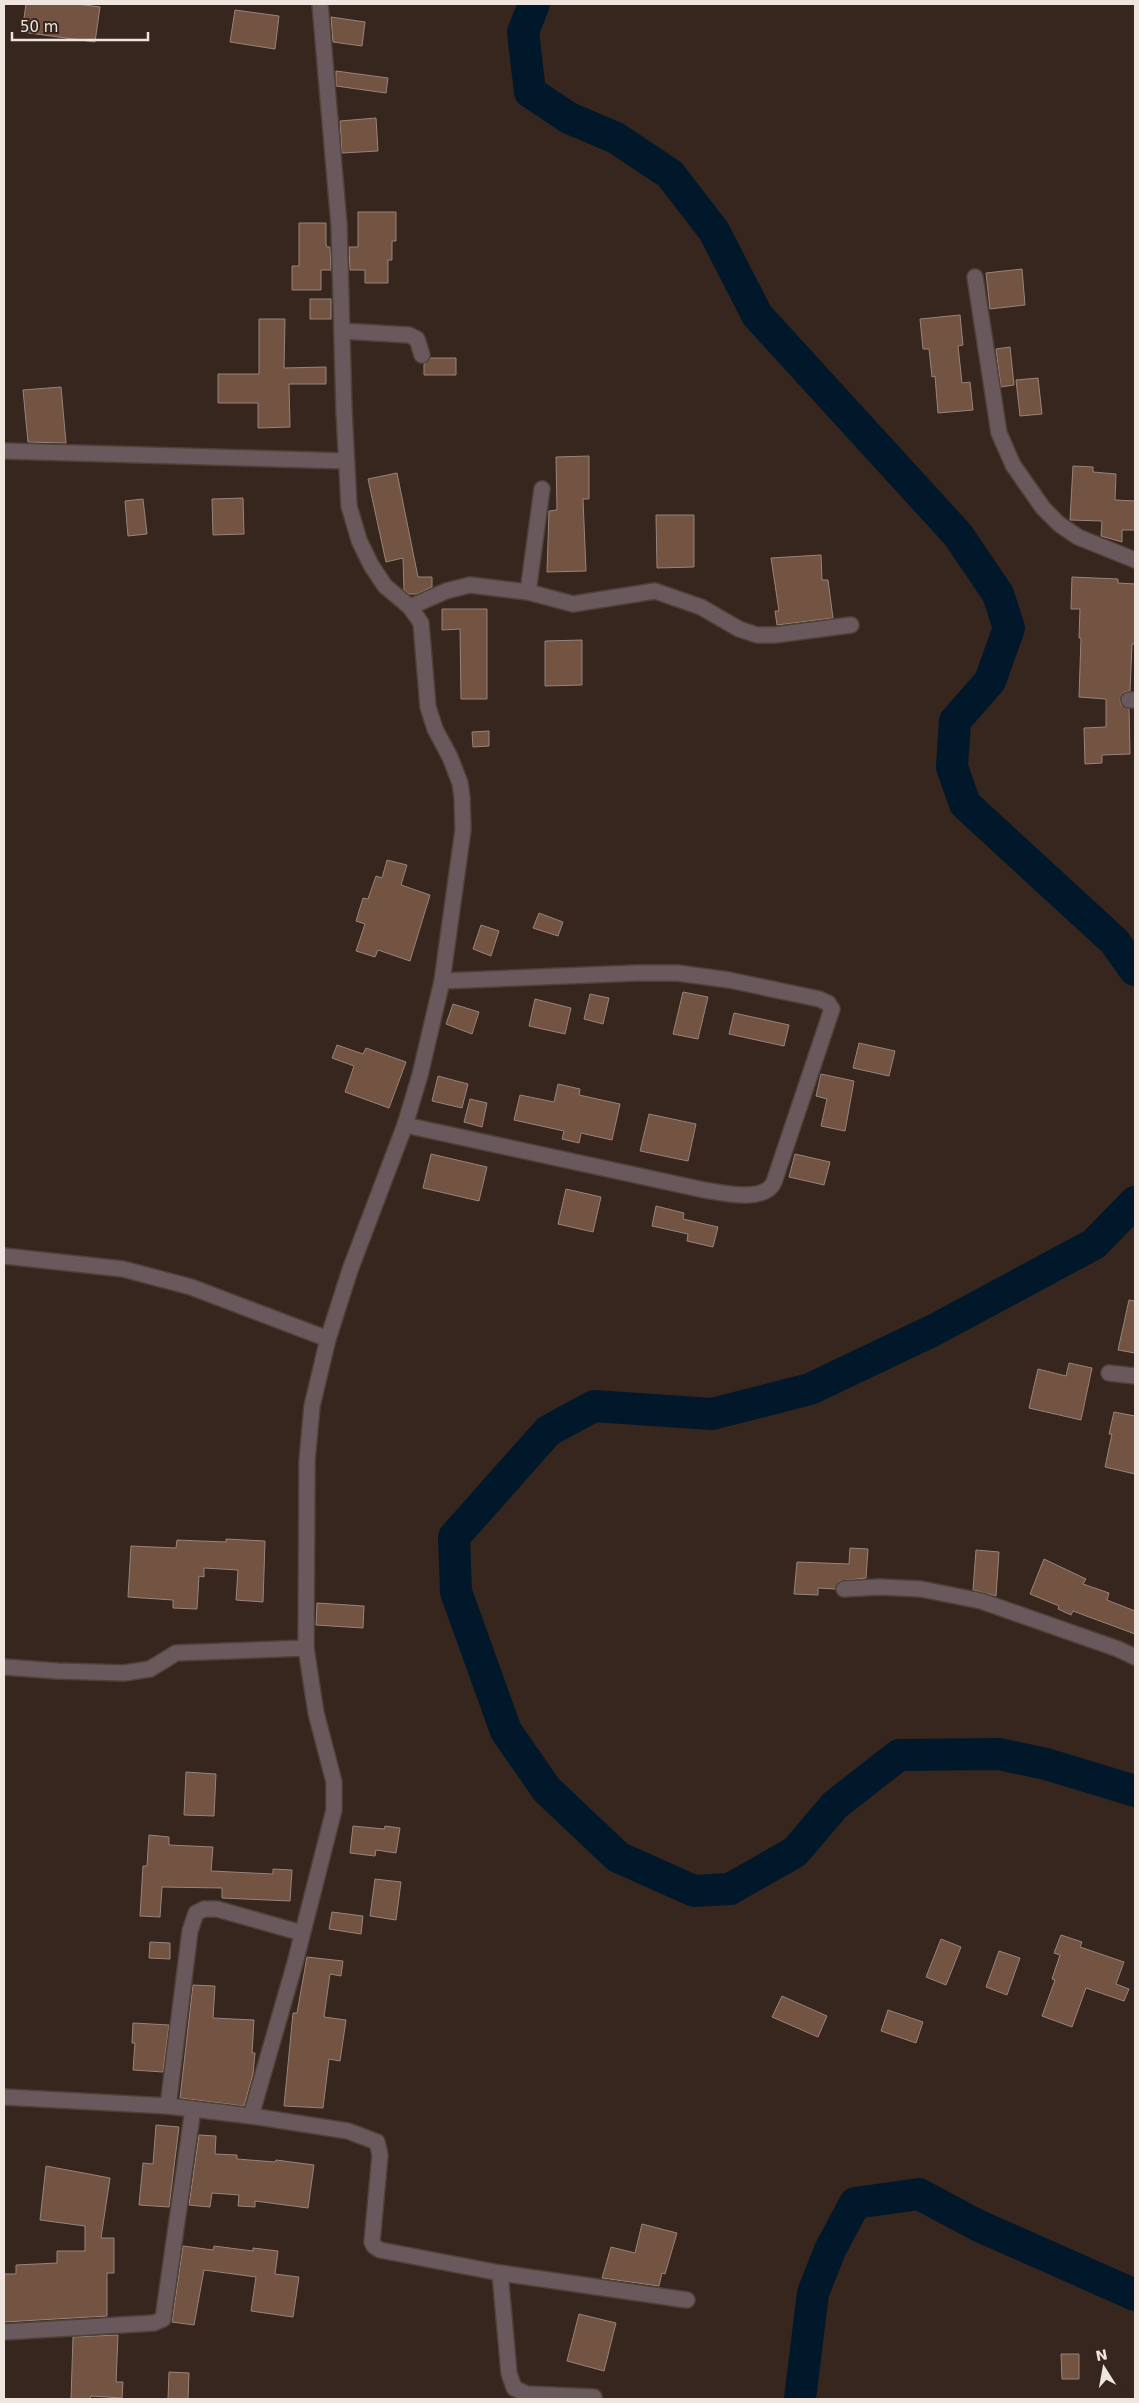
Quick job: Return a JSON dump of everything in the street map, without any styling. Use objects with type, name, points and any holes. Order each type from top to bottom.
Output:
[{"type":"street","points":[[251,2116],[332,1822],[335,1791],[316,1713],[306,1648],[308,1436],[312,1406],[328,1339],[350,1270],[405,1125],[420,1075],[442,981],[462,830],[462,797],[454,767],[432,720],[425,682],[421,623],[410,607],[385,586],[358,540],[350,506],[346,461],[340,226],[320,4]]},
{"type":"street","points":[[975,278],[999,433],[1013,465],[1043,508],[1060,524],[1078,537],[1135,560]]},
{"type":"street","points":[[342,331],[409,335],[417,338],[422,355]]},
{"type":"street","points":[[4,452],[346,461]]},
{"type":"street","points":[[528,592],[542,489]]},
{"type":"street","points":[[410,607],[446,592],[470,585],[528,592],[573,604],[657,591],[701,607],[739,629],[757,635],[775,635],[851,625]]},
{"type":"street","points":[[405,1125],[704,1190],[722,1193],[761,1194],[768,1190],[774,1182],[832,1011],[828,1003],[819,999],[729,980],[676,973],[637,972],[442,981]]},
{"type":"street","points":[[4,1256],[123,1268],[191,1287],[328,1339]]},
{"type":"street","points":[[1109,1373],[1135,1376]]},
{"type":"street","points":[[844,1589],[880,1587],[921,1589],[981,1600],[1118,1649],[1135,1657]]},
{"type":"street","points":[[4,1667],[124,1673],[150,1669],[176,1653],[306,1648]]},
{"type":"street","points":[[168,2106],[190,1931],[196,1912],[204,1909],[217,1909],[302,1932]]},
{"type":"street","points":[[4,2097],[168,2106],[251,2116],[348,2131],[377,2142],[380,2151],[372,2236],[372,2243],[377,2248],[500,2272],[686,2300]]},
{"type":"street","points":[[4,2332],[154,2323],[163,2319],[193,2109]]},
{"type":"street","points":[[500,2272],[509,2373],[514,2388],[526,2394],[594,2397]]},
{"type":"building","points":[[26,4],[77,4],[100,7],[95,42],[22,32]]},
{"type":"building","points":[[235,10],[279,16],[275,49],[230,42]]},
{"type":"building","points":[[331,17],[365,22],[362,46],[333,42]]},
{"type":"building","points":[[336,71],[388,78],[386,93],[336,86]]},
{"type":"building","points":[[376,118],[378,151],[342,153],[340,121]]},
{"type":"building","points":[[358,212],[396,212],[396,241],[392,241],[392,260],[388,260],[388,283],[365,283],[365,270],[350,270],[349,247],[358,247]]},
{"type":"building","points":[[299,223],[326,223],[326,244],[327,247],[330,247],[331,270],[321,270],[321,290],[292,290],[292,266],[299,266]]},
{"type":"building","points":[[1022,269],[1025,305],[990,309],[986,273]]},
{"type":"building","points":[[310,299],[331,299],[331,319],[310,319]]},
{"type":"building","points":[[960,315],[963,345],[958,346],[962,383],[970,382],[973,410],[938,413],[935,376],[932,377],[929,349],[923,349],[920,319]]},
{"type":"building","points":[[259,319],[285,319],[284,368],[326,367],[326,384],[289,384],[290,427],[258,428],[258,403],[218,403],[218,374],[259,374]]},
{"type":"building","points":[[1010,347],[1014,385],[1001,387],[996,349]]},
{"type":"building","points":[[431,358],[456,358],[456,375],[424,375],[424,364]]},
{"type":"building","points":[[1038,378],[1042,414],[1020,416],[1016,380]]},
{"type":"building","points":[[61,387],[66,443],[28,442],[23,390]]},
{"type":"building","points":[[589,456],[589,499],[583,499],[586,571],[547,572],[549,511],[557,510],[556,457]]},
{"type":"building","points":[[1073,466],[1093,467],[1093,472],[1116,474],[1115,500],[1135,501],[1135,530],[1122,530],[1122,542],[1101,536],[1102,521],[1070,520]]},
{"type":"building","points":[[397,473],[418,577],[432,577],[432,587],[417,594],[409,594],[404,590],[403,558],[386,562],[368,479]]},
{"type":"building","points":[[243,498],[244,534],[213,535],[212,499]]},
{"type":"building","points":[[143,499],[147,534],[128,536],[125,501]]},
{"type":"building","points":[[656,515],[694,515],[694,567],[657,568]]},
{"type":"building","points":[[821,555],[822,580],[828,580],[833,618],[777,625],[775,611],[779,611],[771,558]]},
{"type":"building","points":[[1072,577],[1118,579],[1118,583],[1135,584],[1135,644],[1132,644],[1130,691],[1124,692],[1120,700],[1121,705],[1129,709],[1130,754],[1102,755],[1102,763],[1085,764],[1084,728],[1106,727],[1106,699],[1079,697],[1080,609],[1071,609]]},
{"type":"building","points":[[442,609],[487,609],[487,699],[461,699],[460,629],[442,630]]},
{"type":"building","points":[[582,640],[582,685],[545,686],[545,641]]},
{"type":"building","points":[[489,731],[489,746],[473,747],[472,732]]},
{"type":"building","points":[[387,860],[407,865],[401,885],[430,895],[410,961],[378,950],[375,957],[356,951],[365,924],[356,921],[363,898],[368,899],[376,876],[382,878]]},
{"type":"building","points":[[539,913],[563,922],[558,936],[533,928]]},
{"type":"building","points":[[481,925],[499,931],[491,956],[473,949]]},
{"type":"building","points":[[683,992],[708,997],[698,1039],[673,1034]]},
{"type":"building","points":[[590,994],[609,998],[603,1024],[584,1019]]},
{"type":"building","points":[[535,999],[571,1008],[565,1034],[529,1026]]},
{"type":"building","points":[[453,1004],[479,1012],[472,1034],[446,1024]]},
{"type":"building","points":[[734,1013],[789,1025],[784,1046],[729,1034]]},
{"type":"building","points":[[859,1043],[895,1051],[889,1076],[853,1068]]},
{"type":"building","points":[[337,1045],[363,1054],[366,1048],[406,1062],[389,1108],[345,1092],[354,1066],[332,1058]]},
{"type":"building","points":[[821,1074],[854,1081],[845,1131],[821,1126],[827,1099],[816,1096]]},
{"type":"building","points":[[438,1076],[468,1084],[462,1108],[432,1101]]},
{"type":"building","points":[[558,1084],[580,1089],[579,1095],[620,1104],[612,1140],[581,1133],[579,1143],[562,1139],[564,1131],[514,1120],[520,1095],[554,1102]]},
{"type":"building","points":[[470,1099],[487,1103],[482,1127],[464,1122]]},
{"type":"building","points":[[649,1114],[696,1124],[688,1161],[640,1151]]},
{"type":"building","points":[[431,1154],[487,1167],[479,1201],[423,1188]]},
{"type":"building","points":[[795,1154],[830,1162],[824,1185],[789,1177]]},
{"type":"building","points":[[566,1189],[601,1197],[593,1232],[558,1224]]},
{"type":"building","points":[[656,1206],[684,1213],[683,1219],[718,1227],[713,1247],[687,1241],[688,1234],[652,1226]]},
{"type":"building","points":[[1129,1300],[1135,1301],[1135,1353],[1118,1350]]},
{"type":"building","points":[[1069,1363],[1092,1368],[1081,1420],[1029,1408],[1038,1369],[1066,1376]]},
{"type":"building","points":[[1114,1412],[1135,1416],[1135,1474],[1105,1467],[1112,1434],[1109,1434]]},
{"type":"building","points":[[226,1539],[265,1541],[263,1602],[236,1600],[238,1570],[204,1568],[204,1577],[199,1576],[197,1609],[173,1608],[173,1600],[128,1597],[131,1546],[176,1548],[177,1540],[226,1542]]},
{"type":"building","points":[[850,1548],[868,1549],[866,1578],[839,1581],[835,1589],[818,1588],[818,1595],[794,1594],[797,1562],[849,1564]]},
{"type":"building","points":[[976,1550],[999,1552],[996,1596],[973,1590]]},
{"type":"building","points":[[1044,1559],[1086,1579],[1083,1584],[1109,1593],[1107,1600],[1135,1611],[1135,1634],[1073,1611],[1071,1615],[1058,1609],[1059,1606],[1030,1594]]},
{"type":"building","points":[[317,1603],[364,1606],[363,1628],[316,1625]]},
{"type":"building","points":[[186,1772],[216,1774],[214,1816],[184,1815]]},
{"type":"building","points":[[353,1826],[384,1829],[385,1826],[400,1828],[396,1853],[376,1850],[375,1856],[350,1853]]},
{"type":"building","points":[[149,1835],[169,1837],[169,1845],[213,1847],[211,1871],[273,1874],[273,1869],[292,1870],[290,1901],[222,1898],[222,1888],[162,1887],[160,1917],[140,1916],[143,1866],[147,1866]]},
{"type":"building","points":[[375,1879],[401,1882],[396,1920],[370,1916]]},
{"type":"building","points":[[332,1912],[363,1916],[361,1934],[329,1929]]},
{"type":"building","points":[[1061,1935],[1082,1942],[1080,1947],[1124,1962],[1116,1984],[1129,1989],[1124,2001],[1086,1988],[1072,2027],[1042,2016],[1055,1980],[1052,1979],[1060,1955],[1054,1953]]},
{"type":"building","points":[[941,1939],[961,1947],[946,1985],[926,1977]]},
{"type":"building","points":[[150,1942],[170,1943],[170,1959],[149,1958]]},
{"type":"building","points":[[999,1951],[1020,1958],[1007,1995],[986,1987]]},
{"type":"building","points":[[307,1957],[343,1961],[341,1976],[330,1974],[324,2017],[346,2020],[340,2061],[329,2059],[323,2108],[284,2106],[293,2013],[297,2013]]},
{"type":"building","points":[[193,1985],[215,1986],[213,2018],[254,2020],[252,2053],[255,2053],[253,2074],[244,2106],[180,2098]]},
{"type":"building","points":[[782,1996],[827,2016],[818,2037],[772,2017]]},
{"type":"building","points":[[888,2010],[923,2022],[916,2043],[881,2031]]},
{"type":"building","points":[[133,2023],[169,2025],[163,2072],[133,2070],[135,2043],[132,2043]]},
{"type":"building","points":[[156,2125],[179,2127],[169,2207],[139,2205],[143,2163],[153,2164]]},
{"type":"building","points":[[199,2135],[216,2136],[215,2154],[237,2155],[237,2159],[275,2162],[276,2160],[314,2165],[308,2208],[255,2201],[255,2207],[238,2206],[239,2195],[212,2193],[210,2207],[189,2205]]},
{"type":"building","points":[[46,2166],[110,2178],[101,2238],[114,2238],[114,2273],[107,2273],[107,2316],[4,2322],[4,2274],[16,2274],[16,2265],[57,2263],[57,2251],[85,2251],[85,2226],[40,2220]]},
{"type":"building","points":[[642,2224],[677,2233],[665,2274],[662,2273],[659,2286],[602,2278],[611,2247],[635,2253]]},
{"type":"building","points":[[183,2246],[213,2250],[214,2246],[253,2251],[253,2248],[278,2251],[275,2274],[299,2277],[293,2317],[251,2311],[256,2277],[204,2270],[194,2325],[172,2322]]},
{"type":"building","points":[[579,2314],[616,2323],[604,2371],[567,2361]]},
{"type":"building","points":[[118,2335],[116,2382],[123,2382],[122,2398],[91,2396],[90,2399],[71,2399],[73,2337]]},
{"type":"building","points":[[1061,2354],[1079,2354],[1079,2379],[1062,2379]]},
{"type":"building","points":[[169,2372],[189,2373],[188,2399],[168,2399]]},
{"type":"waterway","points":[[534,4],[523,32],[530,92],[569,118],[616,138],[670,174],[714,231],[757,315],[958,535],[998,594],[1009,628],[990,681],[955,721],[952,767],[965,804],[1114,941],[1135,970]]},
{"type":"waterway","points":[[1135,1202],[1094,1244],[934,1330],[810,1389],[712,1414],[594,1406],[548,1431],[454,1537],[456,1592],[506,1731],[547,1790],[618,1857],[694,1891],[730,1889],[795,1852],[835,1805],[899,1755],[999,1754],[1046,1764],[1135,1791]]},
{"type":"waterway","points":[[800,2399],[813,2293],[830,2250],[855,2203],[919,2194],[977,2225],[1135,2295]]}]
